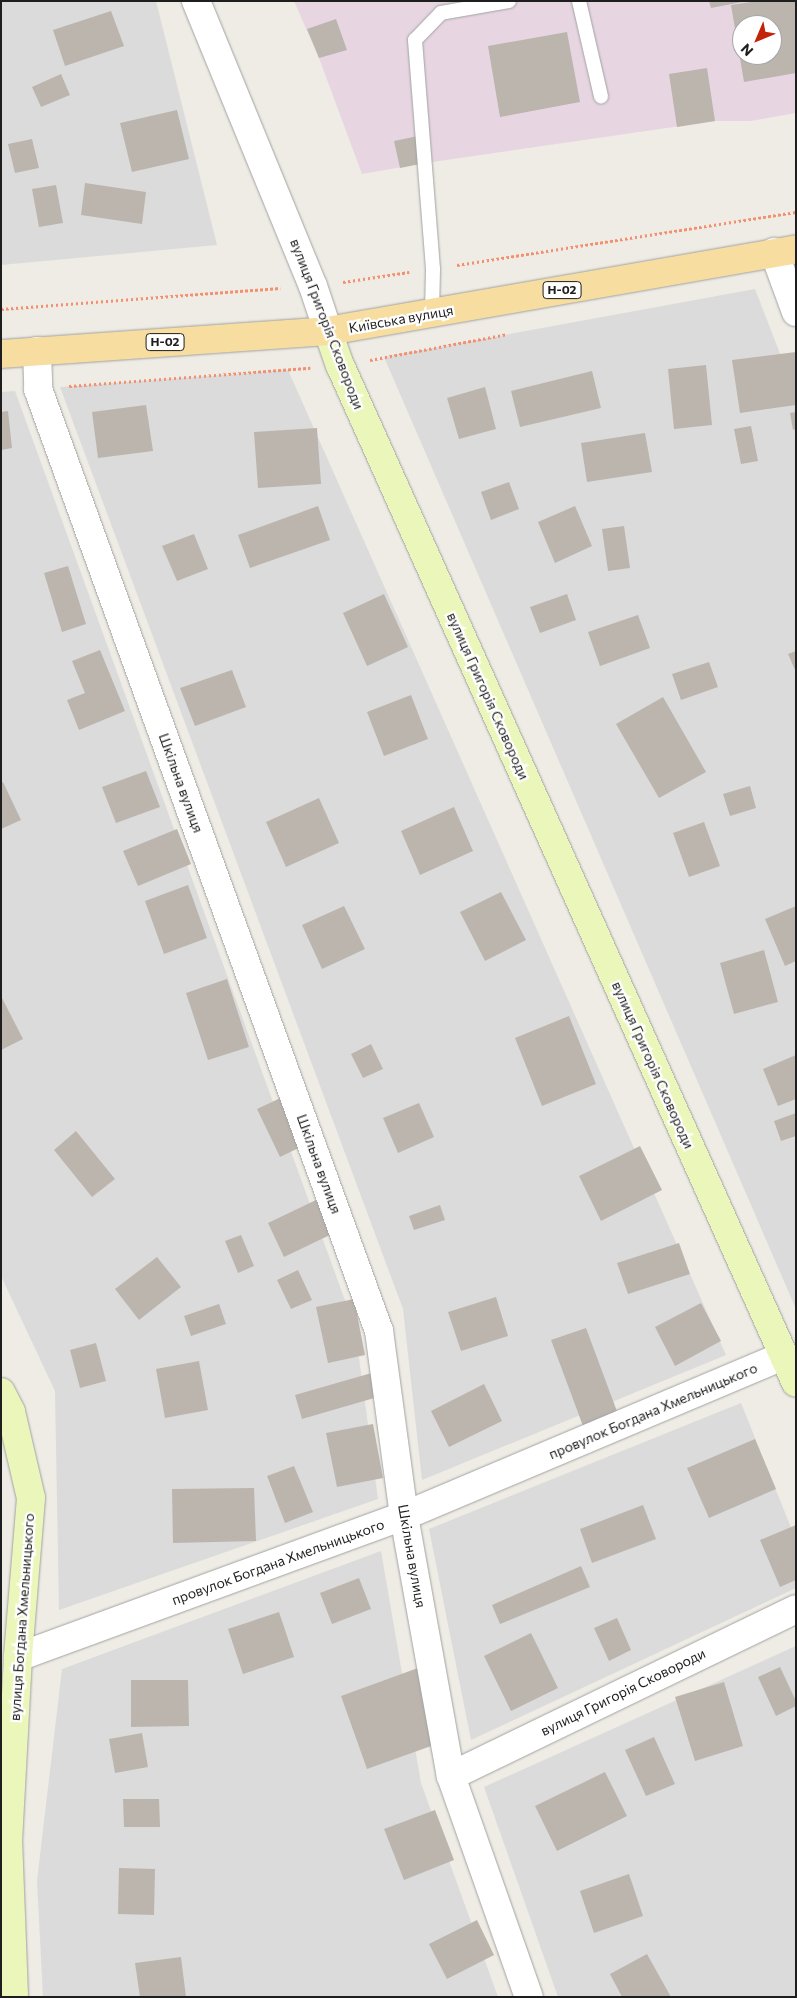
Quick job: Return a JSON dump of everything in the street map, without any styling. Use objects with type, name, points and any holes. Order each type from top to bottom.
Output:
[{"type":"main road","name":"Київська вулиця","points":[[1,354],[328,331],[785,250]]},
{"type":"street","name":"вулиця Григорія Сковороди","points":[[196,1],[313,286],[340,366],[796,1383]]},
{"type":"street","points":[[785,250],[796,312]]},
{"type":"street","name":"Шкільна вулиця","points":[[37,351],[38,389],[379,1331],[404,1516],[451,1776],[529,1997]]},
{"type":"street","name":"провулок Богдана Хмельницького","points":[[18,1657],[404,1516],[784,1356]]},
{"type":"street","name":"вулиця Богдана Хмельницького","points":[[1,1392],[11,1412],[31,1498],[5,1838],[14,1997]]},
{"type":"street","name":"вулиця Григорія Сковороди","points":[[451,1776],[796,1609]]},
{"type":"lane","points":[[432,313],[433,269],[414,40],[441,13],[509,1]]},
{"type":"lane","points":[[579,1],[601,96]]},
{"type":"path","points":[[1,309],[313,286],[796,212]]},
{"type":"shaded area","points":[[1,1],[156,1],[217,245],[1,265]]},
{"type":"shaded area","points":[[294,1],[796,1],[796,113],[751,121],[715,121],[425,163],[362,174],[319,58]]},
{"type":"shaded area","points":[[755,289],[796,395],[796,1309],[384,357]]},
{"type":"shaded area","points":[[288,370],[726,1355],[422,1480],[403,1309],[60,387]]},
{"type":"shaded area","points":[[15,391],[355,1328],[378,1499],[59,1610],[55,1391],[1,1276],[1,392]]},
{"type":"shaded area","points":[[741,1403],[796,1540],[796,1588],[471,1740],[429,1529]]},
{"type":"shaded area","points":[[381,1551],[421,1783],[498,1997],[43,1997],[37,1881],[62,1669]]},
{"type":"shaded area","points":[[796,1646],[796,1997],[558,1997],[484,1787]]},
{"type":"building","points":[[709,1],[742,1],[742,2],[711,8]]},
{"type":"building","points":[[757,1],[796,1],[796,73],[744,82],[741,65],[782,65],[782,15],[733,15],[731,5]]},
{"type":"building","points":[[111,11],[124,46],[65,66],[53,30]]},
{"type":"building","points":[[336,19],[347,50],[319,58],[307,29]]},
{"type":"building","points":[[567,32],[580,102],[500,117],[488,46]]},
{"type":"building","points":[[707,68],[715,121],[677,127],[669,74]]},
{"type":"building","points":[[61,74],[70,95],[41,107],[32,87]]},
{"type":"building","points":[[177,110],[189,159],[132,172],[120,123]]},
{"type":"building","points":[[418,136],[425,163],[400,168],[394,141]]},
{"type":"building","points":[[32,139],[39,168],[15,173],[8,144]]},
{"type":"building","points":[[85,183],[146,192],[142,224],[81,215]]},
{"type":"building","points":[[56,185],[63,223],[39,227],[32,189]]},
{"type":"building","points":[[796,352],[796,405],[740,413],[732,360]]},
{"type":"building","points":[[706,365],[712,425],[674,429],[668,369]]},
{"type":"building","points":[[592,371],[601,408],[520,427],[511,391]]},
{"type":"building","points":[[485,387],[496,429],[459,439],[447,398]]},
{"type":"building","points":[[146,405],[153,451],[98,458],[92,412]]},
{"type":"building","points":[[8,411],[12,448],[1,450],[1,412]]},
{"type":"building","points":[[796,412],[796,429],[793,430],[790,413]]},
{"type":"building","points":[[751,426],[758,461],[741,464],[734,429]]},
{"type":"building","points":[[317,428],[321,484],[258,488],[254,432]]},
{"type":"building","points":[[645,433],[652,472],[587,482],[581,443]]},
{"type":"building","points":[[509,482],[519,509],[491,520],[481,492]]},
{"type":"building","points":[[318,506],[330,540],[250,568],[238,535]]},
{"type":"building","points":[[575,506],[592,546],[555,563],[538,522]]},
{"type":"building","points":[[624,526],[630,568],[608,571],[602,529]]},
{"type":"building","points":[[194,534],[208,569],[177,581],[162,546]]},
{"type":"building","points":[[68,566],[86,624],[62,632],[44,573]]},
{"type":"building","points":[[384,594],[408,647],[367,666],[343,613]]},
{"type":"building","points":[[567,594],[576,620],[540,633],[530,607]]},
{"type":"building","points":[[638,615],[650,648],[600,666],[588,632]]},
{"type":"building","points":[[100,650],[125,711],[79,730],[67,700],[85,693],[72,661]]},
{"type":"building","points":[[796,651],[796,672],[788,654]]},
{"type":"building","points":[[709,662],[718,687],[681,700],[672,674]]},
{"type":"building","points":[[232,670],[246,707],[195,726],[180,688]]},
{"type":"building","points":[[411,695],[428,739],[384,756],[367,712]]},
{"type":"building","points":[[663,697],[706,772],[659,798],[616,724]]},
{"type":"building","points":[[146,771],[160,807],[116,823],[102,787]]},
{"type":"building","points":[[3,782],[21,820],[1,829],[1,783]]},
{"type":"building","points":[[750,786],[756,808],[730,816],[723,794]]},
{"type":"building","points":[[319,798],[339,843],[286,867],[266,822]]},
{"type":"building","points":[[454,807],[473,851],[420,875],[401,831]]},
{"type":"building","points":[[704,822],[720,866],[689,877],[673,833]]},
{"type":"building","points":[[177,829],[191,864],[138,886],[123,851]]},
{"type":"building","points":[[188,885],[207,938],[164,954],[145,901]]},
{"type":"building","points":[[501,892],[526,940],[485,961],[460,912]]},
{"type":"building","points":[[344,906],[365,949],[322,969],[302,925]]},
{"type":"building","points":[[796,906],[796,961],[785,966],[765,919]]},
{"type":"building","points":[[764,950],[778,1002],[734,1014],[720,963]]},
{"type":"building","points":[[227,979],[249,1047],[208,1060],[186,993]]},
{"type":"building","points":[[1,996],[23,1039],[1,1050]]},
{"type":"building","points":[[569,1016],[596,1084],[542,1106],[515,1038]]},
{"type":"building","points":[[371,1044],[383,1069],[363,1078],[351,1054]]},
{"type":"building","points":[[796,1055],[796,1099],[778,1106],[763,1069]]},
{"type":"building","points":[[289,1094],[311,1142],[280,1157],[257,1109]]},
{"type":"building","points":[[419,1103],[434,1137],[398,1153],[383,1118]]},
{"type":"building","points":[[796,1113],[796,1136],[781,1141],[774,1121]]},
{"type":"building","points":[[76,1131],[115,1179],[92,1197],[54,1150]]},
{"type":"building","points":[[640,1146],[662,1190],[601,1221],[579,1176]]},
{"type":"building","points":[[316,1200],[332,1234],[284,1257],[268,1223]]},
{"type":"building","points":[[440,1205],[445,1220],[414,1230],[409,1216]]},
{"type":"building","points":[[241,1235],[254,1266],[238,1273],[225,1241]]},
{"type":"building","points":[[679,1243],[690,1274],[628,1294],[617,1263]]},
{"type":"building","points":[[157,1257],[181,1287],[139,1320],[115,1289]]},
{"type":"building","points":[[298,1270],[312,1300],[291,1309],[277,1280]]},
{"type":"building","points":[[496,1297],[508,1336],[461,1351],[448,1312]]},
{"type":"building","points":[[354,1299],[365,1355],[328,1363],[316,1307]]},
{"type":"building","points":[[701,1303],[721,1341],[675,1366],[655,1327]]},
{"type":"building","points":[[219,1304],[226,1324],[191,1336],[184,1316]]},
{"type":"building","points":[[586,1328],[618,1414],[583,1426],[551,1340]]},
{"type":"building","points":[[96,1343],[106,1381],[80,1388],[70,1350]]},
{"type":"building","points":[[199,1361],[208,1410],[165,1418],[156,1369]]},
{"type":"building","points":[[382,1370],[388,1394],[302,1419],[295,1395]]},
{"type":"building","points":[[484,1384],[502,1421],[449,1447],[431,1411]]},
{"type":"building","points":[[373,1424],[383,1478],[337,1487],[326,1433]]},
{"type":"building","points":[[755,1439],[776,1489],[709,1518],[687,1468]]},
{"type":"building","points":[[294,1466],[313,1512],[285,1523],[267,1476]]},
{"type":"building","points":[[254,1488],[256,1541],[173,1543],[172,1489]]},
{"type":"building","points":[[643,1505],[656,1539],[592,1563],[580,1529]]},
{"type":"building","points":[[796,1525],[796,1580],[780,1587],[760,1540]]},
{"type":"building","points":[[581,1566],[590,1587],[500,1624],[492,1605]]},
{"type":"building","points":[[359,1578],[371,1609],[332,1624],[320,1593]]},
{"type":"building","points":[[279,1612],[294,1657],[243,1674],[228,1629]]},
{"type":"building","points":[[617,1618],[631,1650],[609,1661],[594,1628]]},
{"type":"building","points":[[531,1633],[558,1688],[511,1711],[484,1656]]},
{"type":"building","points":[[780,1667],[796,1701],[796,1706],[776,1716],[758,1677]]},
{"type":"building","points":[[418,1668],[445,1741],[367,1769],[341,1696]]},
{"type":"building","points":[[131,1680],[188,1680],[189,1726],[131,1727]]},
{"type":"building","points":[[724,1682],[743,1746],[695,1761],[675,1697]]},
{"type":"building","points":[[142,1733],[148,1767],[115,1773],[109,1739]]},
{"type":"building","points":[[654,1737],[675,1784],[646,1796],[625,1750]]},
{"type":"building","points":[[605,1772],[627,1816],[557,1851],[535,1806]]},
{"type":"building","points":[[123,1799],[159,1799],[160,1827],[124,1827]]},
{"type":"building","points":[[435,1810],[454,1860],[404,1880],[384,1829]]},
{"type":"building","points":[[119,1868],[155,1869],[154,1915],[118,1914]]},
{"type":"building","points":[[629,1874],[643,1916],[594,1933],[580,1891]]},
{"type":"building","points":[[477,1920],[494,1955],[447,1979],[429,1944]]},
{"type":"building","points":[[647,1954],[671,1997],[622,1997],[610,1974]]},
{"type":"building","points":[[181,1957],[186,1997],[140,1997],[135,1963]]}]
